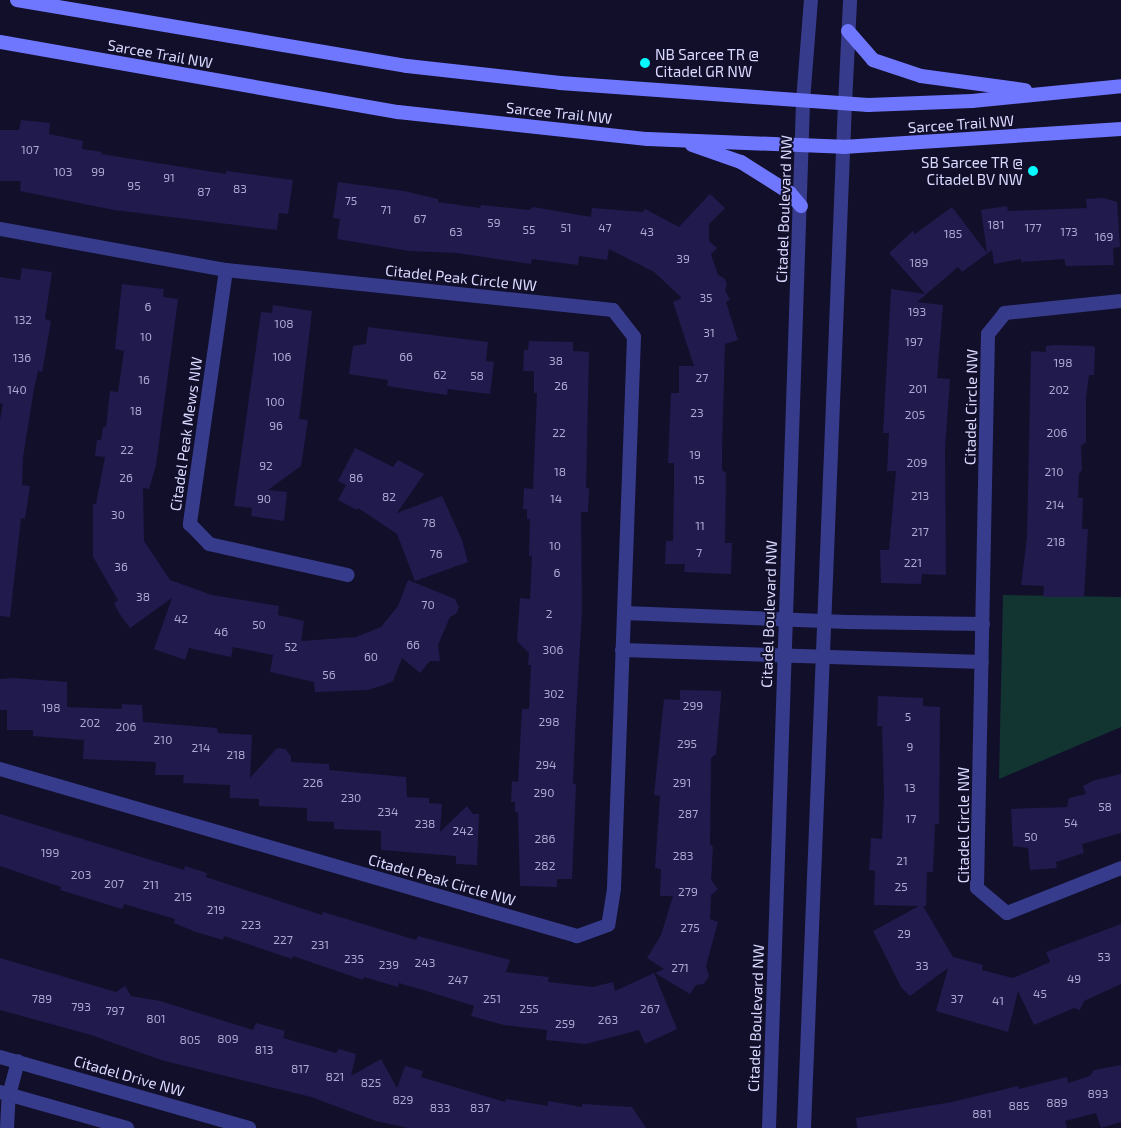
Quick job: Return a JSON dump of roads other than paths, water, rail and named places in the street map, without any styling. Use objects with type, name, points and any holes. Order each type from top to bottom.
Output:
[{"type":"main road","name":"Sarcee Trail NW","points":[[17,0],[407,66],[560,83],[845,104],[972,101],[1045,92],[1121,86]]},
{"type":"main road","points":[[848,32],[873,60],[921,76],[1045,92]]},
{"type":"main road","name":"Sarcee Trail NW","points":[[0,42],[398,112],[677,140],[843,147],[1121,129]]},
{"type":"main road","points":[[677,140],[741,162],[790,193],[801,206]]},
{"type":"street","name":"Citadel Boulevard NW","points":[[769,1128],[783,655],[786,619],[801,206],[803,100],[811,0]]},
{"type":"street","points":[[804,1128],[821,657],[850,0]]},
{"type":"street","name":"Citadel Peak Circle NW","points":[[0,229],[226,270],[613,310],[634,337],[614,889],[608,926],[577,936],[0,769]]},
{"type":"street","name":"Citadel Peak Mews NW","points":[[226,270],[190,524],[209,544],[348,575]]},
{"type":"street","name":"Citadel Circle NW","points":[[1121,301],[1006,313],[988,334],[977,888],[1007,913],[1121,868]]},
{"type":"street","points":[[625,613],[983,624]]},
{"type":"street","points":[[622,650],[982,662]]},
{"type":"street","name":"Citadel Drive NW","points":[[0,1057],[249,1128]]},
{"type":"street","points":[[7,1128],[5,1093],[18,1062]]},
{"type":"street","points":[[5,1093],[127,1128]]},
{"type":"place","name":"NB Sarcee TR @ Citadel GR NW","points":[[645,63]]},
{"type":"place","name":"SB Sarcee TR @ Citadel BV NW","points":[[1033,171]]}]
